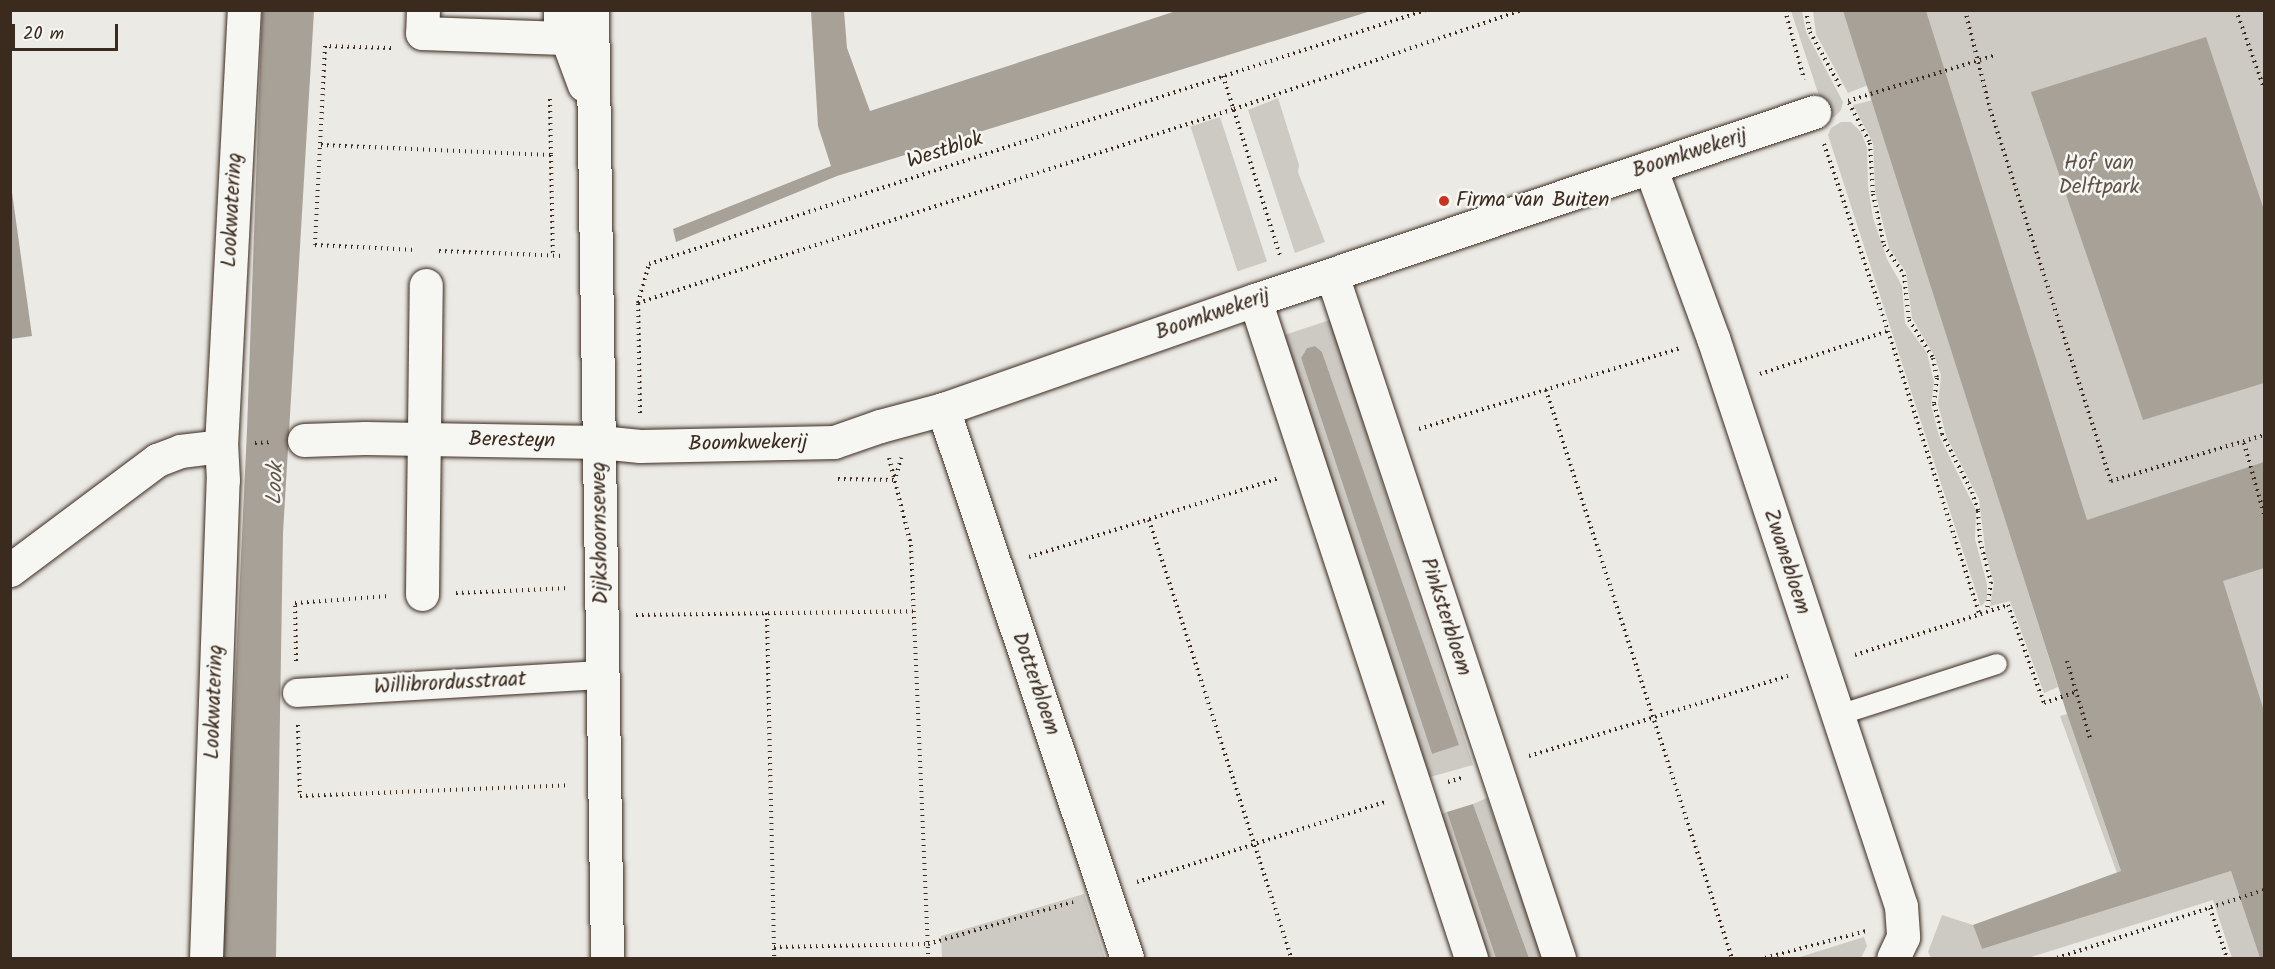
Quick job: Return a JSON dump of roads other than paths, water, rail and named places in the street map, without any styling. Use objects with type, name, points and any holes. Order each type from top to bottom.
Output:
[{"type":"street","name":"Lookwatering","points":[[207,958],[223,480],[221,446],[244,10]]},
{"type":"street","name":"Dijkshoornseweg","points":[[423,22],[578,25],[592,106],[608,958]]},
{"type":"street","name":"Boomkwekerij","points":[[600,442],[640,446],[834,442],[880,426],[943,409],[1255,300],[1814,112]]},
{"type":"street","name":"Zwanebloem","points":[[1650,167],[1713,338],[1836,716],[1901,906],[1903,938],[1893,958]]},
{"type":"street","name":"Pinksterbloem","points":[[1332,275],[1559,958]]},
{"type":"street","points":[[422,594],[426,285]]},
{"type":"street","points":[[1255,300],[1471,958]]},
{"type":"street","name":"Dotterbloem","points":[[943,409],[1127,958]]},
{"type":"street","name":"Beresteyn","points":[[304,440],[424,439],[600,442]]},
{"type":"street","points":[[10,570],[157,460],[180,451],[221,446]]},
{"type":"street","name":"Willibrordusstraat","points":[[297,693],[603,675]]},
{"type":"lane","points":[[1836,716],[1997,664]]},
{"type":"water","name":"Look","points":[[262,11],[314,11],[283,533],[276,958],[222,958],[247,430]]},
{"type":"water","points":[[811,11],[844,11],[847,48],[870,111],[1176,11],[1371,11],[837,176],[676,242],[673,229],[831,166],[818,126]]},
{"type":"water","points":[[1843,11],[1926,11],[2087,520],[2264,462],[2264,568],[2223,581],[2264,711],[2264,958],[2260,958],[2231,871],[1982,949],[1973,925],[2121,871],[2067,714]]},
{"type":"water","points":[[2206,37],[2264,210],[2264,383],[2143,420],[2031,92]]},
{"type":"water","points":[[10,178],[32,336],[11,339],[10,339]]},
{"type":"water","points":[[1315,346],[1322,352],[1459,745],[1432,754],[1301,358],[1307,348]]},
{"type":"water","points":[[1473,804],[1529,958],[1496,958],[1447,812]]},
{"type":"place","name":"Firma van Buiten","points":[[1444,201]]},
{"type":"park label","name":"Hof van Delftpark","points":[[2099,176]]}]
